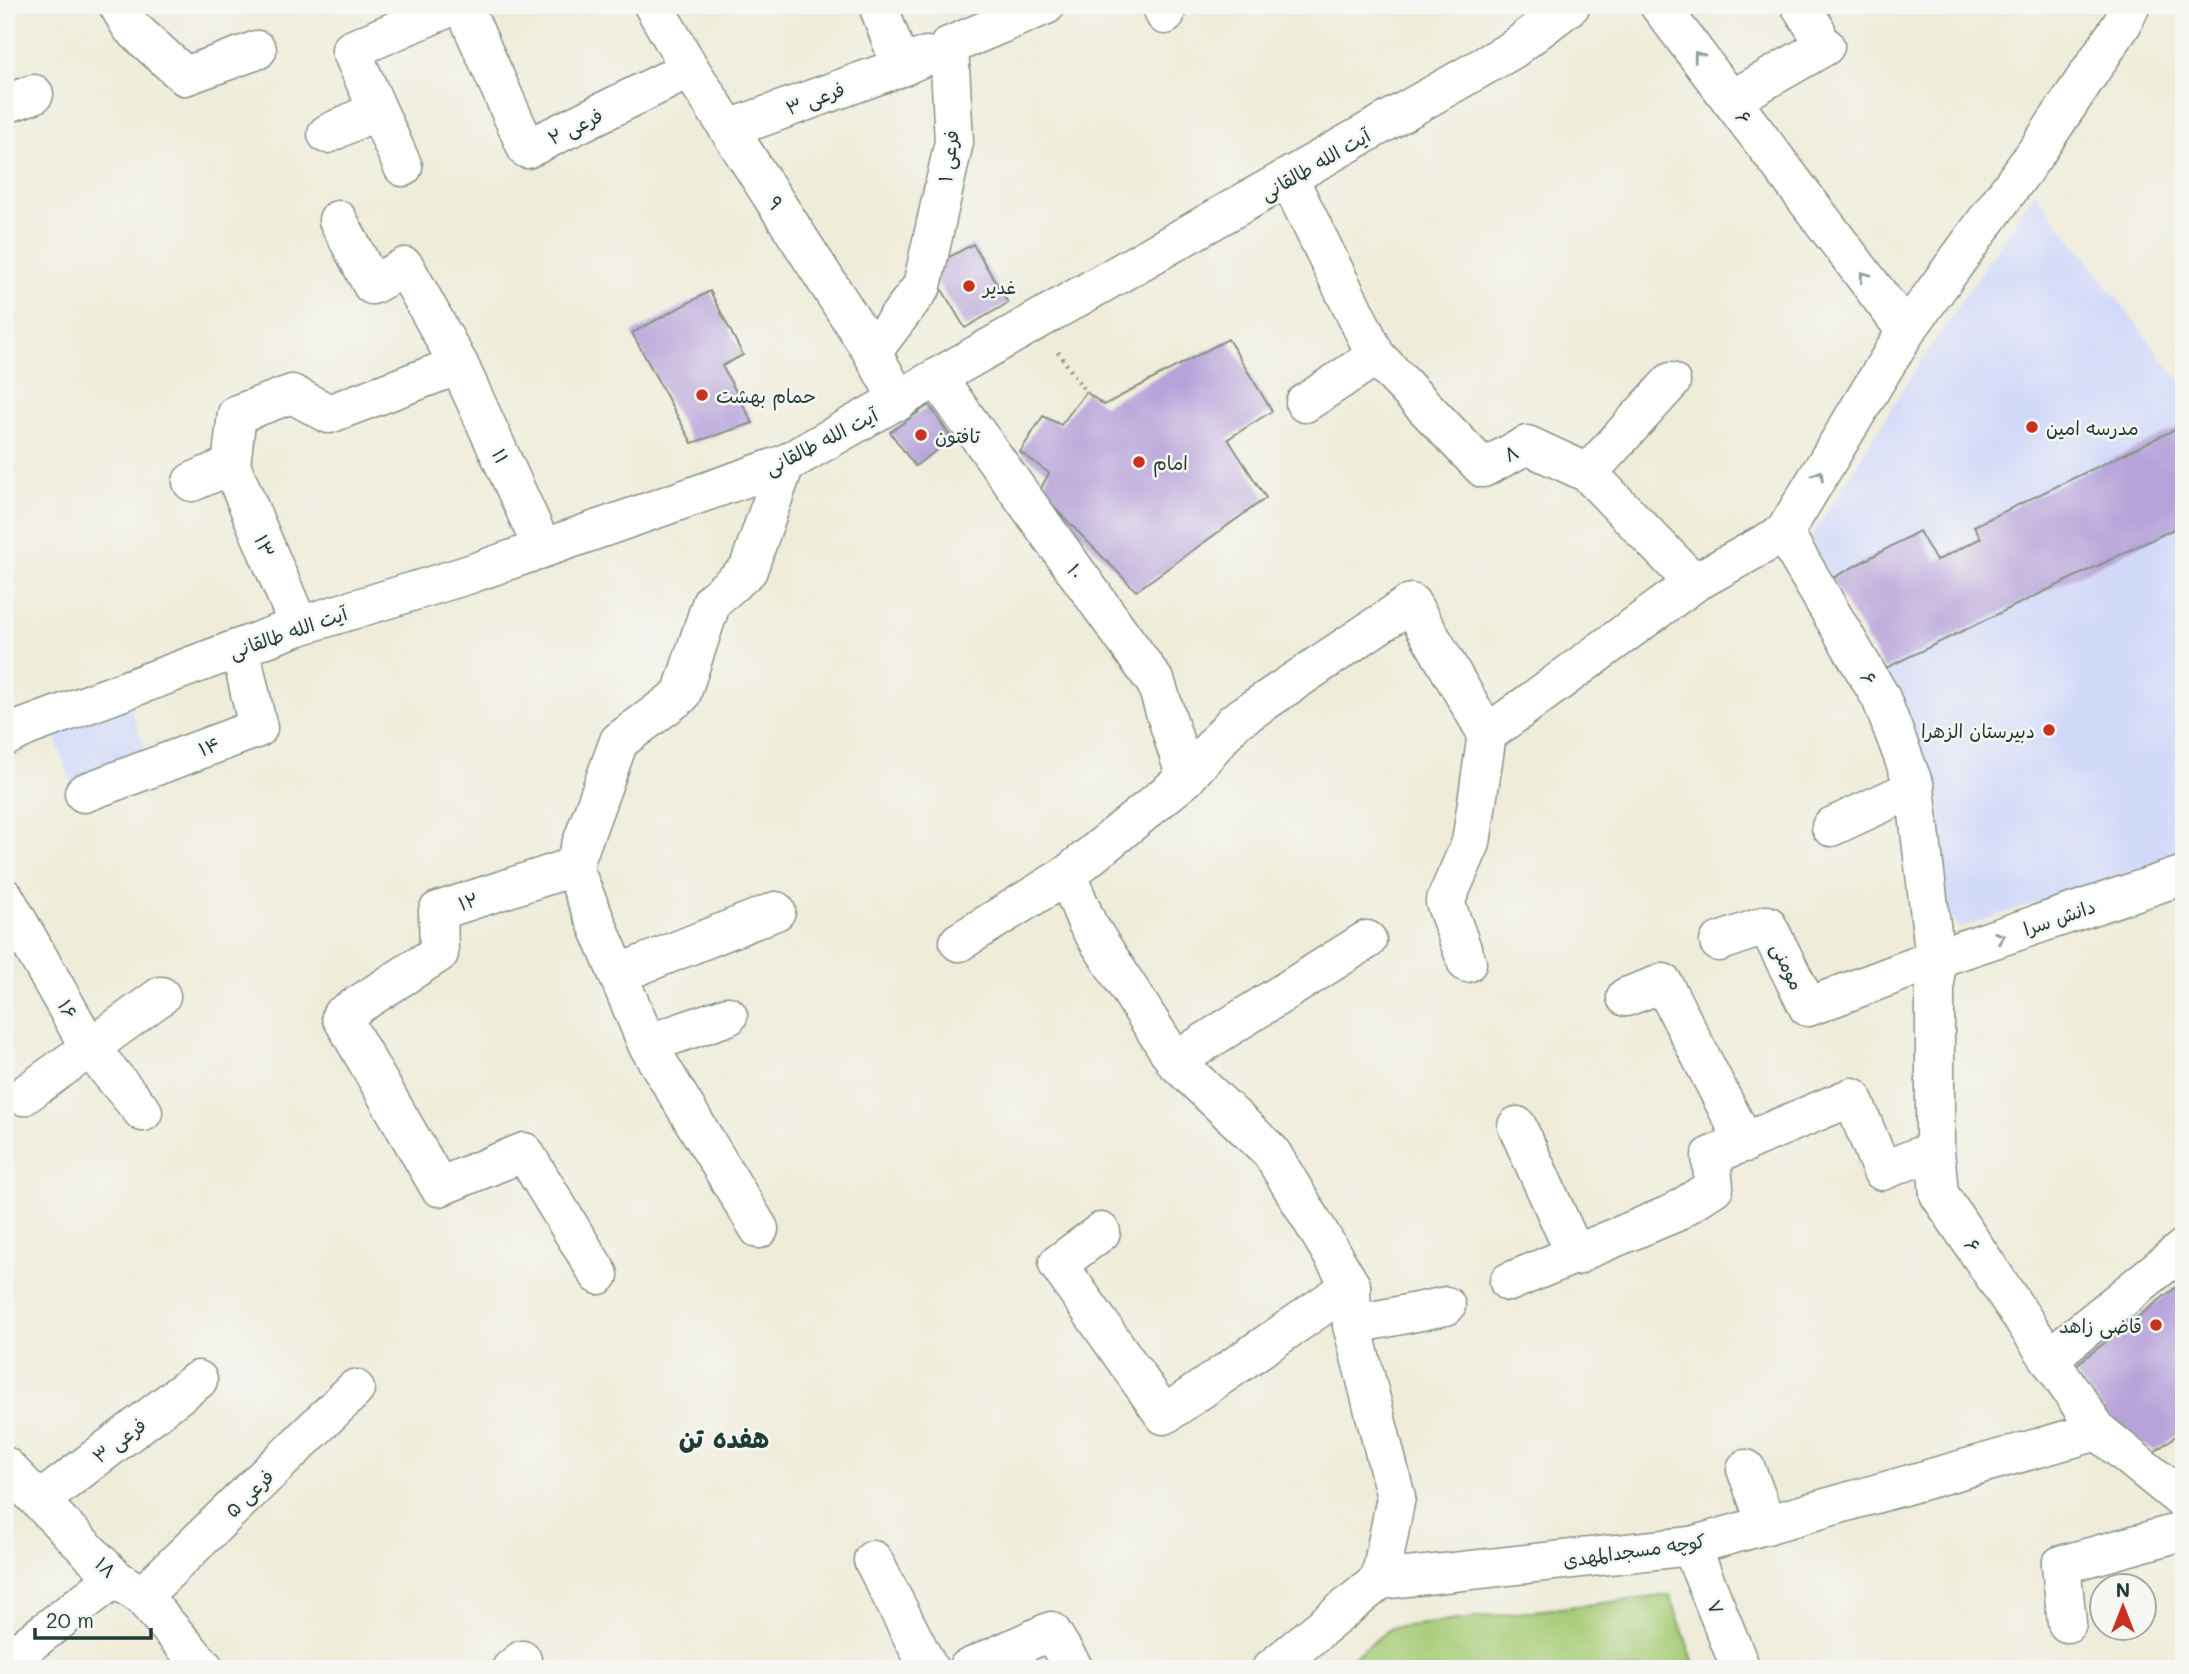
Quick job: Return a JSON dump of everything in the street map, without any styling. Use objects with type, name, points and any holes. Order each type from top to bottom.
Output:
[{"type":"street","points":[[118,5],[131,27],[185,76],[257,50]]},
{"type":"street","points":[[403,167],[351,50],[455,5]]},
{"type":"street","name":"فرعی ۲","points":[[463,5],[527,149],[690,69]]},
{"type":"street","name":"۹","points":[[653,5],[690,69],[872,352],[899,401]]},
{"type":"street","points":[[878,5],[901,67]]},
{"type":"street","points":[[949,46],[1046,5]]},
{"type":"street","name":"۶","points":[[1660,5],[1906,331]]},
{"type":"street","name":"آیت الله طالقانی","points":[[5,737],[299,626],[467,575],[785,464],[1512,50],[1570,6]]},
{"type":"street","points":[[1487,734],[1694,583],[1784,533],[1906,331],[2037,151],[2120,11]]},
{"type":"street","points":[[1731,100],[1814,27]]},
{"type":"street","name":"فرعی ۳","points":[[729,129],[901,67],[949,46]]},
{"type":"street","name":"فرعی ۱","points":[[872,352],[922,286],[954,142],[949,46]]},
{"type":"street","points":[[327,134],[377,110]]},
{"type":"street","name":"۸","points":[[1289,179],[1376,356],[1483,468],[1527,445],[1588,473],[1694,583]]},
{"type":"street","name":"۱۱","points":[[338,220],[372,285],[405,267],[459,365],[542,547]]},
{"type":"street","points":[[1305,403],[1376,356]]},
{"type":"street","points":[[191,482],[231,465],[237,414],[292,394],[329,414],[459,365]]},
{"type":"street","name":"۱۰","points":[[938,379],[1156,683],[1186,778]]},
{"type":"street","points":[[1588,473],[1671,382]]},
{"type":"street","points":[[759,1229],[647,1044],[573,867],[619,741],[681,695],[712,601],[748,570],[785,464]]},
{"type":"street","name":"۱۳","points":[[231,465],[299,626]]},
{"type":"street","name":"۶","points":[[1784,533],[1881,698],[1915,788],[1935,959],[1935,1150],[1939,1194],[2049,1358],[2104,1424],[2184,1501]]},
{"type":"street","points":[[959,942],[1068,875],[1186,778],[1234,722],[1411,603],[1487,734],[1471,843],[1445,902],[1467,963]]},
{"type":"street","name":"۱۴","points":[[84,793],[258,728],[240,648]]},
{"type":"street","points":[[1831,827],[1915,788]]},
{"type":"street","name":"۱۲","points":[[573,867],[438,911],[439,953],[341,1016],[439,1187],[524,1152],[598,1275]]},
{"type":"street","points":[[1068,875],[1087,923],[1175,1061],[1271,1152],[1351,1286],[1352,1325],[1396,1497],[1380,1580],[1271,1669]]},
{"type":"street","name":"دانش سرا","points":[[1935,959],[2184,875]]},
{"type":"street","name":"۱۶","points":[[5,898],[89,1047],[144,1112]]},
{"type":"street","points":[[618,974],[776,911]]},
{"type":"street","name":"مومنی","points":[[1719,942],[1767,925],[1808,1007],[1935,959]]},
{"type":"street","points":[[1175,1061],[1367,940]]},
{"type":"street","points":[[1626,997],[1663,983],[1745,1143]]},
{"type":"street","points":[[23,1096],[161,996]]},
{"type":"street","points":[[647,1044],[728,1016]]},
{"type":"street","points":[[1509,1282],[1674,1213],[1714,1187],[1711,1156],[1852,1097],[1882,1171],[1935,1150]]},
{"type":"street","points":[[1517,1126],[1576,1256]]},
{"type":"street","points":[[1101,1232],[1058,1264],[1164,1415],[1351,1286]]},
{"type":"street","points":[[2049,1358],[2184,1248]]},
{"type":"street","points":[[1352,1325],[1446,1306]]},
{"type":"street","name":"فرعی ۳","points":[[41,1500],[198,1380]]},
{"type":"street","name":"فرعی ۵","points":[[5,1662],[128,1587],[355,1389]]},
{"type":"street","name":"کوچه مسجدالمهدی","points":[[1380,1580],[1690,1546],[2104,1424]]},
{"type":"street","name":"۱۸","points":[[5,1465],[128,1587],[205,1669]]},
{"type":"street","points":[[1746,1469],[1767,1525]]},
{"type":"street","points":[[2067,1623],[2061,1565],[2184,1531]]},
{"type":"street","name":"۷","points":[[1690,1546],[1741,1669]]},
{"type":"street","points":[[873,1560],[929,1669]]},
{"type":"street","points":[[967,1669],[1051,1631],[1073,1669]]},
{"type":"path","points":[[1038,322],[1086,392]]},
{"type":"shaded area","points":[[2035,192],[2179,380],[2184,378],[2184,854],[1960,928],[1946,912],[1932,772],[1895,688],[1809,541],[1917,367]]},
{"type":"shaded area","points":[[129,704],[147,753],[72,785],[53,732]]},
{"type":"green space","points":[[1670,1595],[1696,1669],[1338,1669],[1391,1628]]},
{"type":"building","name":"غدیر","points":[[973,244],[1008,303],[965,328],[929,268]]},
{"type":"building","name":"حمام بهشت","points":[[710,291],[743,355],[722,366],[753,423],[692,443],[632,333]]},
{"type":"building","name":"امام","points":[[1228,339],[1272,411],[1228,439],[1266,498],[1136,591],[1039,492],[1049,473],[1020,452],[1043,416],[1061,425],[1086,392],[1104,405]]},
{"type":"building","name":"تافتون","points":[[929,405],[952,439],[915,466],[890,432]]},
{"type":"building","points":[[2184,425],[2184,524],[1884,669],[1831,579],[1919,531],[1936,561],[1981,538],[1974,526]]},
{"type":"building","name":"قاضی زاهد","points":[[2184,1281],[2184,1430],[2154,1452],[2110,1418],[2071,1369]]},
{"type":"place","name":"غدیر","points":[[969,286]]},
{"type":"place","name":"حمام بهشت","points":[[702,395]]},
{"type":"place","name":"مدرسه امین","points":[[2032,427]]},
{"type":"place","name":"تافتون","points":[[921,435]]},
{"type":"place","name":"امام","points":[[1139,462]]},
{"type":"place","name":"دبیرستان الزهرا","points":[[2049,730]]},
{"type":"place","name":"قاضی زاهد","points":[[2156,1325]]},
{"type":"district","name":"هفده تن","points":[[724,1438]]}]
